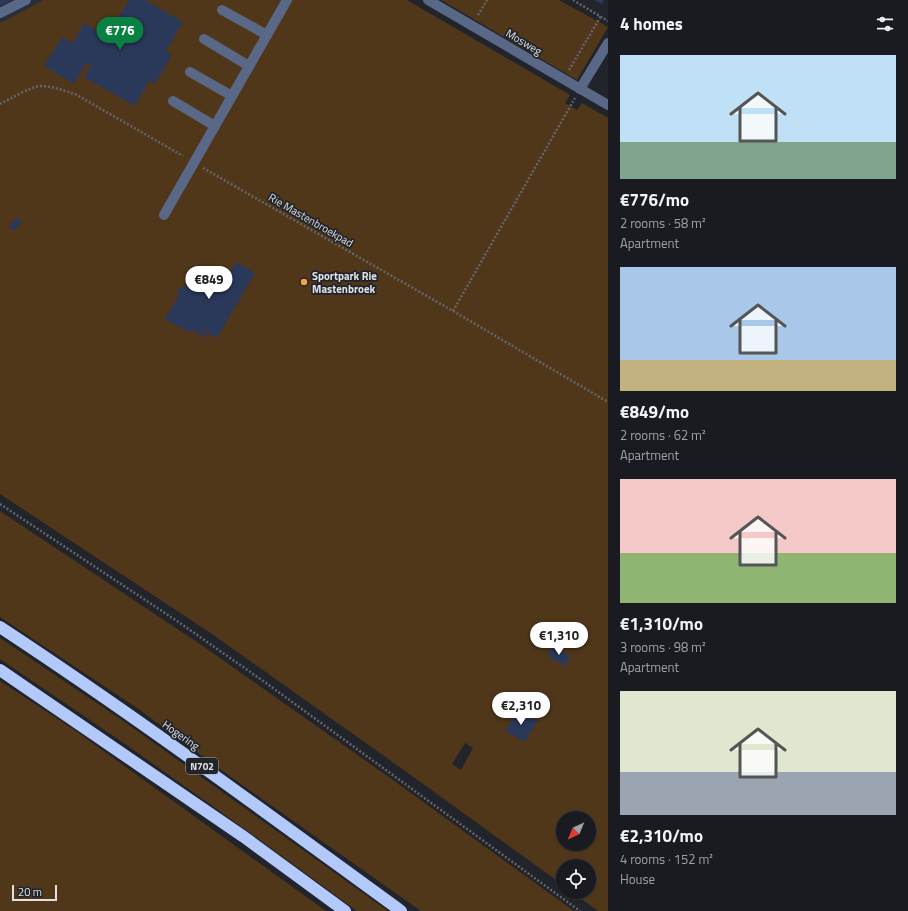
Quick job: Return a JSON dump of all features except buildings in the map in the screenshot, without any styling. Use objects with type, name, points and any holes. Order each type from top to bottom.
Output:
[{"type":"highway","name":"Hogering","points":[[0,627],[45,656],[177,748],[401,911]]},
{"type":"highway","points":[[0,670],[244,837],[345,911]]},
{"type":"street","points":[[0,13],[26,0]]},
{"type":"street","name":"Mosweg","points":[[428,0],[608,105]]},
{"type":"street","points":[[164,215],[267,35],[283,1]]},
{"type":"street","points":[[222,10],[267,35]]},
{"type":"street","points":[[204,40],[249,66]]},
{"type":"street","points":[[580,89],[608,43]]},
{"type":"street","points":[[190,72],[232,96]]},
{"type":"street","points":[[173,101],[215,126]]},
{"type":"path","points":[[472,25],[487,0]]},
{"type":"path","points":[[573,0],[608,20]]},
{"type":"path","points":[[564,79],[601,16]]},
{"type":"path","name":"Rie Mastenbroekpad","points":[[0,104],[23,92],[39,86],[58,88],[77,95],[608,402]]},
{"type":"path","points":[[453,311],[580,89]]},
{"type":"path","points":[[0,504],[170,616],[266,683],[580,911]]},
{"type":"shaded area","points":[[0,0],[45,0],[0,23]]},
{"type":"shaded area","name":"Sportpark Rie Mastenbroek","points":[[44,0],[407,0],[570,95],[565,103],[577,110],[582,103],[608,118],[608,911],[598,911],[582,899],[596,899],[596,859],[556,859],[556,880],[212,634],[0,494],[0,23]],"holes":[[[465,743],[473,748],[461,770],[452,764]]]},
{"type":"shaded area","points":[[441,0],[559,0],[608,27],[577,80]]},
{"type":"shaded area","points":[[0,511],[203,646],[393,780],[574,911],[421,911],[231,777],[137,708],[0,617]]},
{"type":"shaded area","points":[[0,638],[122,720],[388,911],[357,911],[128,746],[0,659]]},
{"type":"shaded area","points":[[0,681],[73,729],[326,911],[0,911]]},
{"type":"place","name":"Sportpark Rie Mastenbroek","points":[[304,282]]}]
